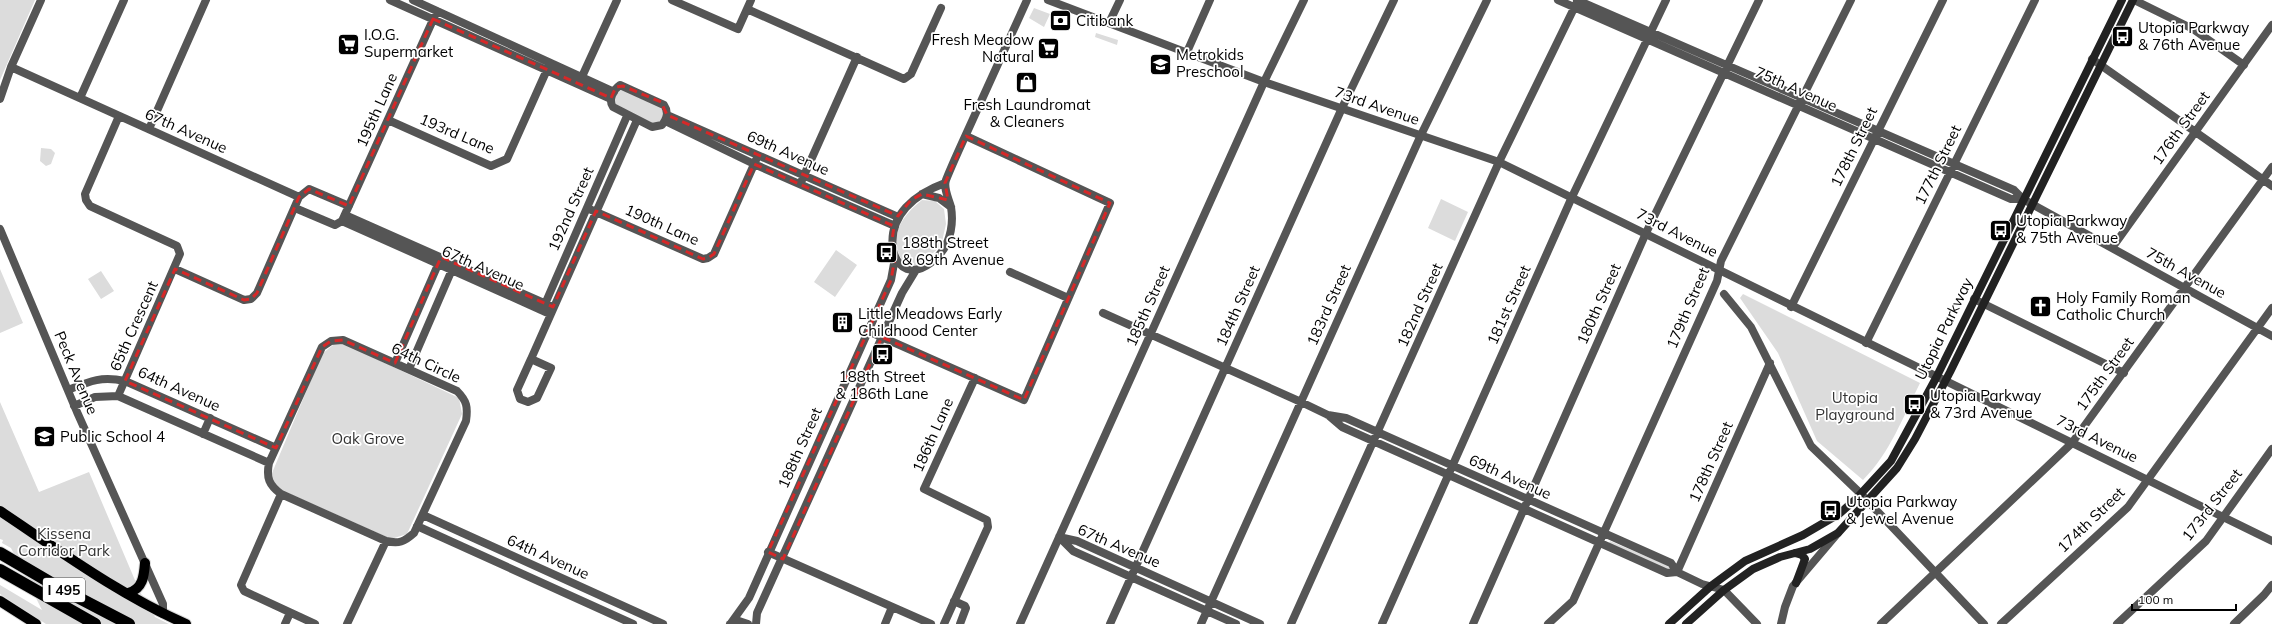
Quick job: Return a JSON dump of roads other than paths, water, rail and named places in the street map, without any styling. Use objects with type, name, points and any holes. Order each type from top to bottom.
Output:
[{"type":"highway","name":"I 495","points":[[0,553],[53,584],[129,624]]},
{"type":"highway","name":"I 495","points":[[0,570],[95,624]]},
{"type":"main road","name":"Utopia Parkway","points":[[1669,624],[1711,586],[1745,561],[1803,535],[1833,517],[1861,494],[1879,475],[1899,448],[1936,378],[2122,0]]},
{"type":"main road","name":"Utopia Parkway","points":[[1686,624],[1724,590],[1753,569],[1767,561],[1810,549],[1838,533],[1868,501],[1900,462],[1915,439],[1945,382],[2133,0]]},
{"type":"main road","points":[[0,511],[128,593],[163,614],[186,624]]},
{"type":"main road","points":[[1795,552],[1802,555],[1805,559],[1796,583]]},
{"type":"main road","points":[[128,593],[136,590],[140,586],[144,578],[145,563]]},
{"type":"main road","points":[[0,601],[36,624]]},
{"type":"street","points":[[0,99],[11,67],[41,0]]},
{"type":"street","points":[[80,98],[124,0]]},
{"type":"street","points":[[149,129],[206,0]]},
{"type":"street","points":[[390,0],[549,66],[582,77],[612,95]]},
{"type":"street","points":[[413,0],[549,66],[578,85],[612,95]]},
{"type":"street","points":[[578,85],[617,0]]},
{"type":"street","points":[[672,0],[738,29],[751,0]]},
{"type":"street","points":[[945,182],[1027,0]]},
{"type":"street","name":"73rd Avenue","points":[[1048,0],[1264,82],[1499,162],[1646,233],[1936,378],[2272,541]]},
{"type":"street","points":[[1110,23],[1120,0]]},
{"type":"street","points":[[1186,52],[1210,0]]},
{"type":"street","name":"185th Street","points":[[1020,624],[1264,82],[1304,0]]},
{"type":"street","name":"184th Street","points":[[1110,624],[1342,108],[1394,0]]},
{"type":"street","name":"183rd Street","points":[[1201,624],[1421,135],[1487,0]]},
{"type":"street","name":"75th Avenue","points":[[1558,0],[1577,2],[1648,37],[1952,168],[2011,199],[2023,199],[2272,336]]},
{"type":"street","name":"181st Street","points":[[1382,624],[1572,197],[1666,0]]},
{"type":"street","name":"180th Street","points":[[1473,624],[1646,233],[1759,0]]},
{"type":"street","name":"179th Street","points":[[1548,624],[1573,601],[1717,281],[1722,261],[1851,0]]},
{"type":"street","name":"178th Street","points":[[1791,306],[1943,0]]},
{"type":"street","name":"177th Street","points":[[1866,343],[2035,0]]},
{"type":"street","points":[[2133,0],[2193,29],[2244,64]]},
{"type":"street","name":"182nd Street","points":[[1291,624],[1499,162],[1577,2]]},
{"type":"street","points":[[747,9],[857,57],[908,77],[941,8]]},
{"type":"street","name":"195th Lane","points":[[343,218],[437,11]]},
{"type":"street","name":"176th Street","points":[[2112,248],[2272,25]]},
{"type":"street","points":[[800,184],[857,57]]},
{"type":"street","points":[[2092,59],[2272,186]]},
{"type":"street","name":"193rd Lane","points":[[388,120],[491,166],[499,164],[507,159],[549,66]]},
{"type":"street","name":"67th Avenue","points":[[11,67],[299,197]]},
{"type":"street","name":"69th Avenue","points":[[612,95],[620,85],[661,102],[667,110],[666,118]]},
{"type":"street","points":[[612,95],[613,108],[652,127],[658,127],[666,118]]},
{"type":"street","name":"65th Crescent","points":[[118,396],[175,269],[180,254],[177,246],[90,206],[86,200],[85,194],[119,116]]},
{"type":"street","name":"192nd Street","points":[[545,304],[628,116]]},
{"type":"street","name":"69th Avenue","points":[[666,118],[758,155],[898,217]]},
{"type":"street","name":"69th Avenue","points":[[666,118],[754,164],[895,226]]},
{"type":"street","name":"192nd Street","points":[[531,360],[551,368],[537,398],[528,402],[520,399],[517,390],[637,120]]},
{"type":"street","points":[[868,331],[1024,400],[1110,203],[966,136]]},
{"type":"street","name":"190th Lane","points":[[588,208],[702,259],[708,258],[714,254],[758,155]]},
{"type":"street","name":"175th Street","points":[[1881,624],[2072,443],[2272,167]]},
{"type":"street","name":"188th Street","points":[[731,624],[746,603],[891,280],[895,258],[892,241],[898,217],[905,206],[931,188],[945,182],[951,207],[951,232],[944,248],[932,261],[916,270],[902,294],[783,559],[757,613],[756,624]]},
{"type":"street","points":[[299,197],[309,189],[348,206]]},
{"type":"street","points":[[922,194],[939,198],[951,207]]},
{"type":"street","name":"65th Crescent","points":[[175,269],[244,300],[251,299],[258,293],[299,197]]},
{"type":"street","name":"67th Avenue","points":[[295,208],[335,225],[343,218],[552,311]]},
{"type":"street","name":"Peck Avenue","points":[[0,229],[74,406],[164,604],[163,614]]},
{"type":"street","points":[[895,258],[906,268],[916,270]]},
{"type":"street","points":[[395,363],[440,260]]},
{"type":"street","points":[[409,369],[454,267]]},
{"type":"street","name":"67th Avenue","points":[[454,267],[545,304]]},
{"type":"street","points":[[1010,272],[1068,298]]},
{"type":"street","points":[[1724,294],[1751,326],[1811,446],[1868,501],[1984,624]]},
{"type":"street","points":[[1974,299],[2124,373]]},
{"type":"street","points":[[545,304],[552,311]]},
{"type":"street","name":"174th Street","points":[[2001,624],[2128,507],[2272,308]]},
{"type":"street","name":"69th Avenue","points":[[1103,313],[1328,415],[1346,418],[1416,450],[1486,493],[1524,510],[1667,573],[1677,572],[1724,590],[1757,624]]},
{"type":"street","name":"64th Circle","points":[[343,340],[409,369],[457,391],[466,399],[468,409],[466,421],[423,515],[414,533],[405,542],[395,544],[386,541],[281,494],[272,487],[267,475],[268,463],[322,347],[331,341],[343,340]]},
{"type":"street","name":"178th Street","points":[[1677,572],[1770,363]]},
{"type":"street","name":"64th Avenue","points":[[68,390],[91,381],[108,377],[125,381],[276,448]]},
{"type":"street","name":"186th Lane","points":[[944,624],[988,527],[987,520],[924,490],[974,378]]},
{"type":"street","name":"64th Avenue","points":[[74,406],[95,398],[118,396],[268,463]]},
{"type":"street","name":"69th Avenue","points":[[1328,415],[1342,428],[1412,458],[1490,484],[1672,563],[1677,572]]},
{"type":"street","points":[[203,434],[210,418]]},
{"type":"street","name":"173rd Street","points":[[2117,624],[2206,541],[2272,449]]},
{"type":"street","points":[[1412,458],[1416,450]]},
{"type":"street","points":[[1486,493],[1490,484]]},
{"type":"street","points":[[281,494],[241,585],[244,591],[315,624]]},
{"type":"street","name":"64th Avenue","points":[[423,515],[663,624]]},
{"type":"street","points":[[1561,526],[1565,517]]},
{"type":"street","name":"64th Avenue","points":[[417,526],[633,624]]},
{"type":"street","points":[[1781,624],[1788,596],[1796,583],[1838,533]]},
{"type":"street","name":"67th Avenue","points":[[1059,537],[1076,541],[1260,624]]},
{"type":"street","name":"67th Avenue","points":[[1059,537],[1073,551],[1236,624]]},
{"type":"street","points":[[347,624],[386,541]]},
{"type":"street","points":[[768,552],[931,624]]},
{"type":"street","points":[[2234,624],[2264,595],[2272,585]]},
{"type":"street","points":[[954,601],[965,606],[966,608],[960,624]]},
{"type":"street","points":[[885,624],[892,607]]},
{"type":"street","points":[[285,624],[290,613]]},
{"type":"street","points":[[731,624],[739,621],[748,624]]},
{"type":"place","name":"Citibank","points":[[1061,21]]},
{"type":"place","name":"Utopia Parkway & 76th Avenue","points":[[2122,37]]},
{"type":"place","name":"I.O.G. Supermarket","points":[[349,44]]},
{"type":"place","name":"Fresh Meadow Natural","points":[[1049,49]]},
{"type":"place","name":"Metrokids Preschool","points":[[1160,64]]},
{"type":"place","name":"Fresh Laundromat & Cleaners","points":[[1027,82]]},
{"type":"place","name":"Utopia Parkway & 75th Avenue","points":[[2001,230]]},
{"type":"place","name":"188th Street & 69th Avenue","points":[[887,252]]},
{"type":"place","name":"Holy Family Roman Catholic Church","points":[[2040,307]]},
{"type":"place","name":"Little Meadows Early Childhood Center","points":[[842,323]]},
{"type":"place","name":"188th Street & 186th Lane","points":[[882,354]]},
{"type":"place","name":"Utopia Parkway & 73rd Avenue","points":[[1914,405]]},
{"type":"place","name":"Public School 4","points":[[45,437]]},
{"type":"place","name":"Utopia Parkway & Jewel Avenue","points":[[1830,511]]},
{"type":"park label","name":"Utopia Playground","points":[[1855,406]]},
{"type":"park label","name":"Oak Grove","points":[[368,439]]},
{"type":"park label","name":"Kissena Corridor Park","points":[[64,542]]}]
